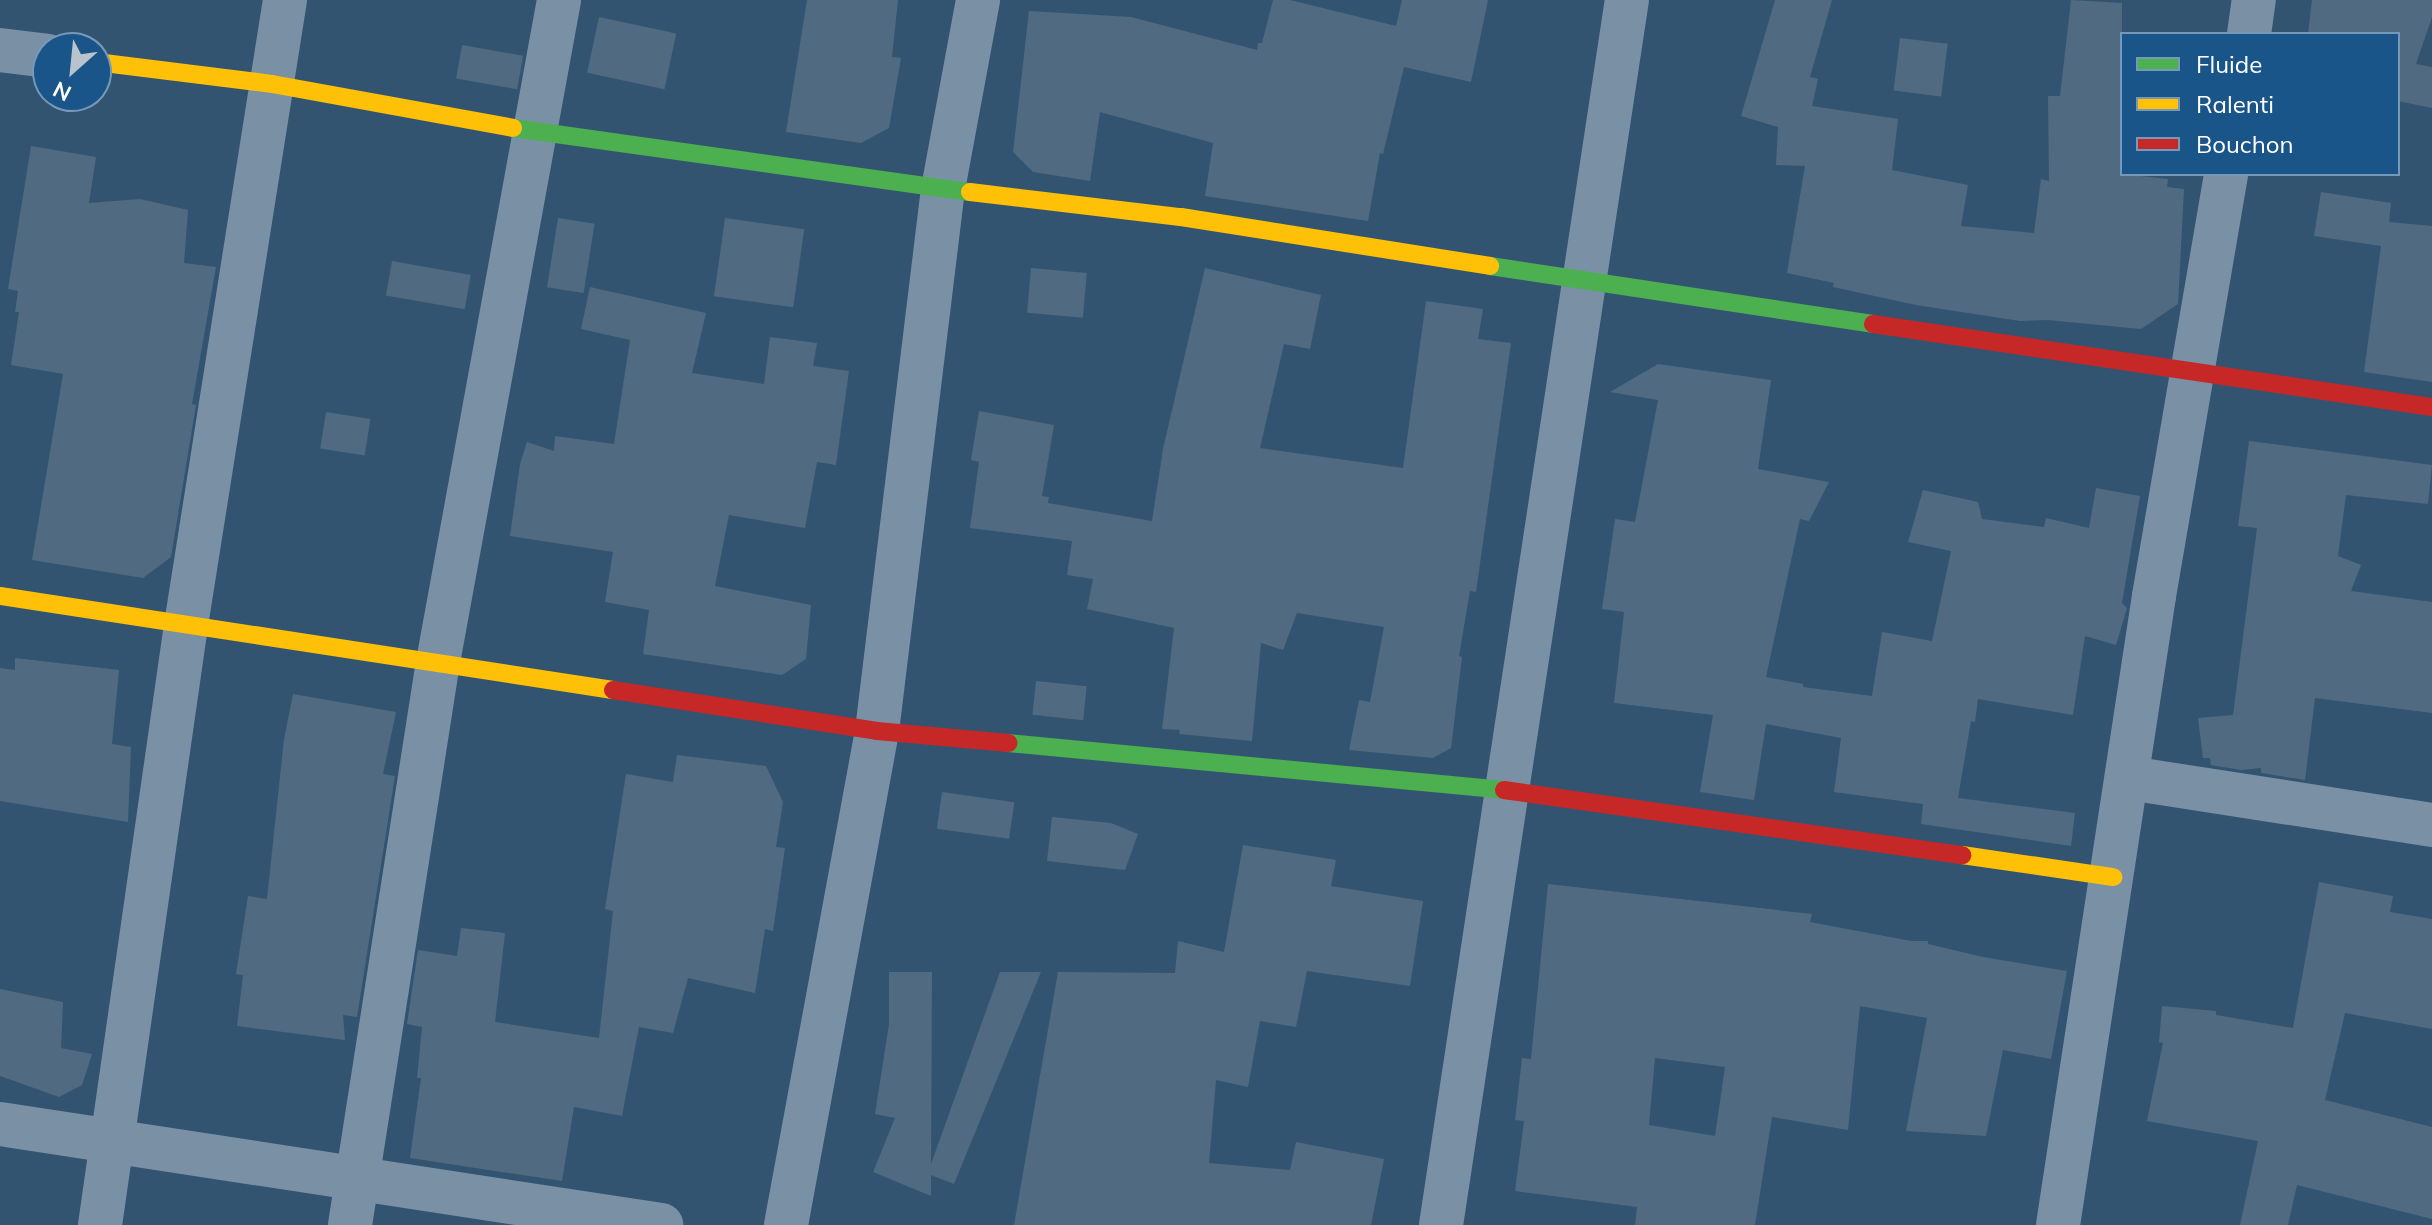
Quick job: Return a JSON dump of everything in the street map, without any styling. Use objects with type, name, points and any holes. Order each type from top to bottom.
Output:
[{"type":"street","points":[[100,1225],[186,625],[285,0]]},
{"type":"street","points":[[350,1225],[438,662],[559,0]]},
{"type":"street","points":[[786,1225],[877,731],[943,189],[978,0]]},
{"type":"street","points":[[1441,1225],[1627,0]]},
{"type":"street","points":[[2249,32],[2254,0]]},
{"type":"street","points":[[0,50],[32,54]]},
{"type":"street","points":[[112,64],[272,84],[536,132],[943,189],[1181,217],[1584,281],[2432,407]]},
{"type":"street","points":[[2058,1225],[2129,778],[2154,596],[2226,176]]},
{"type":"street","points":[[0,596],[877,731],[1508,790],[2113,877]]},
{"type":"street","points":[[2129,778],[2432,825]]},
{"type":"street","points":[[0,1124],[661,1225]]},
{"type":"building","points":[[807,0],[898,0],[892,57],[901,58],[889,128],[861,143],[786,132]]},
{"type":"building","points":[[1273,0],[1290,0],[1396,26],[1402,0],[1488,0],[1471,82],[1404,67],[1383,154],[1380,153],[1368,221],[1205,196],[1213,143],[1100,112],[1090,181],[1033,172],[1013,152],[1029,11],[1131,17],[1257,50],[1258,43],[1262,43]]},
{"type":"building","points":[[1775,0],[1832,0],[1810,77],[1818,79],[1812,106],[1898,119],[1892,170],[1968,185],[1961,226],[2034,233],[2041,179],[2049,181],[2048,96],[2060,96],[2071,0],[2122,3],[2120,176],[2168,179],[2167,187],[2184,189],[2178,304],[2141,329],[2048,320],[2020,321],[1916,305],[1833,287],[1834,283],[1787,273],[1805,166],[1776,165],[1778,127],[1741,116]]},
{"type":"building","points":[[2312,0],[2432,0],[2432,17],[2416,64],[2432,67],[2432,108],[2400,101],[2400,32],[2308,32]]},
{"type":"building","points":[[599,17],[676,33],[664,89],[587,73]]},
{"type":"building","points":[[1900,38],[1948,44],[1941,96],[1894,91]]},
{"type":"building","points":[[462,45],[523,56],[517,89],[456,78]]},
{"type":"building","points":[[31,146],[96,157],[89,203],[140,199],[188,210],[184,263],[216,267],[192,404],[196,405],[171,557],[143,578],[32,560],[63,374],[11,365],[19,312],[15,312],[18,291],[8,289]]},
{"type":"building","points":[[2321,192],[2391,203],[2389,222],[2432,226],[2432,382],[2364,372],[2381,246],[2314,236]]},
{"type":"building","points":[[558,218],[595,224],[584,293],[547,287]]},
{"type":"building","points":[[725,218],[804,229],[793,307],[714,296]]},
{"type":"building","points":[[392,261],[471,275],[465,309],[386,295]]},
{"type":"building","points":[[1031,268],[1087,273],[1083,318],[1027,313]]},
{"type":"building","points":[[1205,268],[1321,295],[1310,349],[1284,344],[1260,448],[1403,468],[1426,301],[1483,309],[1478,339],[1511,343],[1476,592],[1470,591],[1459,656],[1462,657],[1451,748],[1433,758],[1349,750],[1359,700],[1370,702],[1384,627],[1297,613],[1283,650],[1261,643],[1252,741],[1179,734],[1180,730],[1162,729],[1174,628],[1087,609],[1093,579],[1067,575],[1072,541],[970,528],[979,462],[971,460],[979,411],[1054,425],[1042,496],[1049,497],[1048,503],[1152,521],[1163,449]]},
{"type":"building","points":[[590,287],[706,313],[692,373],[764,384],[770,337],[817,343],[813,366],[849,371],[836,465],[817,462],[805,528],[729,515],[715,586],[811,605],[806,659],[782,675],[643,654],[649,610],[605,602],[613,552],[510,536],[520,464],[527,442],[554,451],[555,436],[614,444],[630,340],[581,329]]},
{"type":"building","points":[[1658,364],[1771,380],[1758,469],[1829,482],[1809,521],[1800,519],[1766,677],[1803,684],[1803,687],[1872,696],[1882,632],[1932,641],[1951,551],[1908,542],[1923,490],[1978,502],[1982,519],[2044,527],[2046,518],[2089,528],[2096,488],[2140,496],[2122,603],[2127,608],[2116,645],[2085,636],[2073,715],[1978,699],[1975,722],[1971,721],[1958,798],[2075,813],[2071,846],[1921,824],[1923,804],[1834,792],[1841,738],[1766,724],[1754,800],[1700,792],[1713,715],[1614,703],[1624,612],[1602,609],[1615,519],[1635,522],[1658,400],[1610,392]]},
{"type":"building","points":[[326,412],[370,419],[365,456],[320,449]]},
{"type":"building","points":[[2249,441],[2432,465],[2428,504],[2346,495],[2338,556],[2361,565],[2351,591],[2432,602],[2432,713],[2315,698],[2305,780],[2261,773],[2261,768],[2241,770],[2211,765],[2210,758],[2203,758],[2198,718],[2233,715],[2257,528],[2238,526]]},
{"type":"building","points":[[15,658],[119,670],[112,744],[131,747],[128,822],[0,801],[0,668],[15,670]]},
{"type":"building","points":[[1036,681],[1087,686],[1083,720],[1032,715]]},
{"type":"building","points":[[293,694],[396,712],[383,774],[395,776],[357,1017],[343,1015],[345,1040],[237,1026],[243,975],[236,974],[248,896],[267,899],[284,739]]},
{"type":"building","points":[[677,755],[766,766],[783,802],[776,847],[785,848],[773,931],[765,929],[755,993],[688,978],[673,1033],[639,1027],[622,1116],[574,1107],[562,1181],[410,1158],[421,1078],[417,1078],[422,1027],[407,1024],[418,950],[457,956],[461,928],[505,933],[495,1022],[599,1038],[613,911],[605,909],[626,774],[673,782]]},
{"type":"building","points":[[942,792],[1014,802],[1009,839],[937,829]]},
{"type":"building","points":[[1052,817],[1111,823],[1138,834],[1125,870],[1047,861]]},
{"type":"building","points":[[1243,845],[1336,860],[1331,886],[1423,901],[1410,986],[1307,971],[1296,1027],[1260,1021],[1248,1087],[1216,1080],[1209,1163],[1290,1170],[1296,1142],[1384,1159],[1371,1225],[1014,1225],[1058,972],[1175,973],[1178,941],[1224,952]]},
{"type":"building","points":[[2319,882],[2393,896],[2390,912],[2432,919],[2432,1029],[2345,1013],[2325,1100],[2432,1127],[2432,1219],[2297,1185],[2288,1225],[2240,1225],[2258,1141],[2147,1121],[2163,1043],[2159,1042],[2162,1006],[2216,1011],[2216,1015],[2293,1028]]},
{"type":"building","points":[[1548,884],[1812,914],[1810,922],[1911,941],[1928,941],[1928,944],[1983,957],[2067,971],[2051,1059],[2003,1050],[1986,1136],[1906,1131],[1927,1018],[1860,1006],[1848,1130],[1772,1117],[1755,1225],[1635,1225],[1637,1207],[1515,1191],[1524,1121],[1515,1120],[1522,1058],[1531,1059]],"holes":[[[1655,1058],[1725,1067],[1715,1136],[1649,1125]]]},
{"type":"building","points":[[889,972],[932,972],[931,1164],[1000,972],[1041,972],[954,1184],[931,1175],[931,1196],[873,1172],[895,1118],[875,1114],[889,1024]]},
{"type":"building","points":[[0,989],[63,1002],[61,1048],[92,1054],[82,1085],[59,1097],[0,1076]]},
{"type":"traffic: fast","points":[[513,128],[970,192]]},
{"type":"traffic: fast","points":[[1490,266],[1873,324]]},
{"type":"traffic: fast","points":[[1008,743],[1504,790]]},
{"type":"traffic: slow","points":[[112,64],[272,84],[513,128]]},
{"type":"traffic: slow","points":[[970,192],[1181,217],[1490,266]]},
{"type":"traffic: slow","points":[[0,596],[613,690]]},
{"type":"traffic: slow","points":[[1962,855],[2113,877]]},
{"type":"traffic: jam","points":[[1873,324],[2432,407]]},
{"type":"traffic: jam","points":[[613,690],[877,731],[1008,743]]},
{"type":"traffic: jam","points":[[1504,790],[1962,855]]}]
